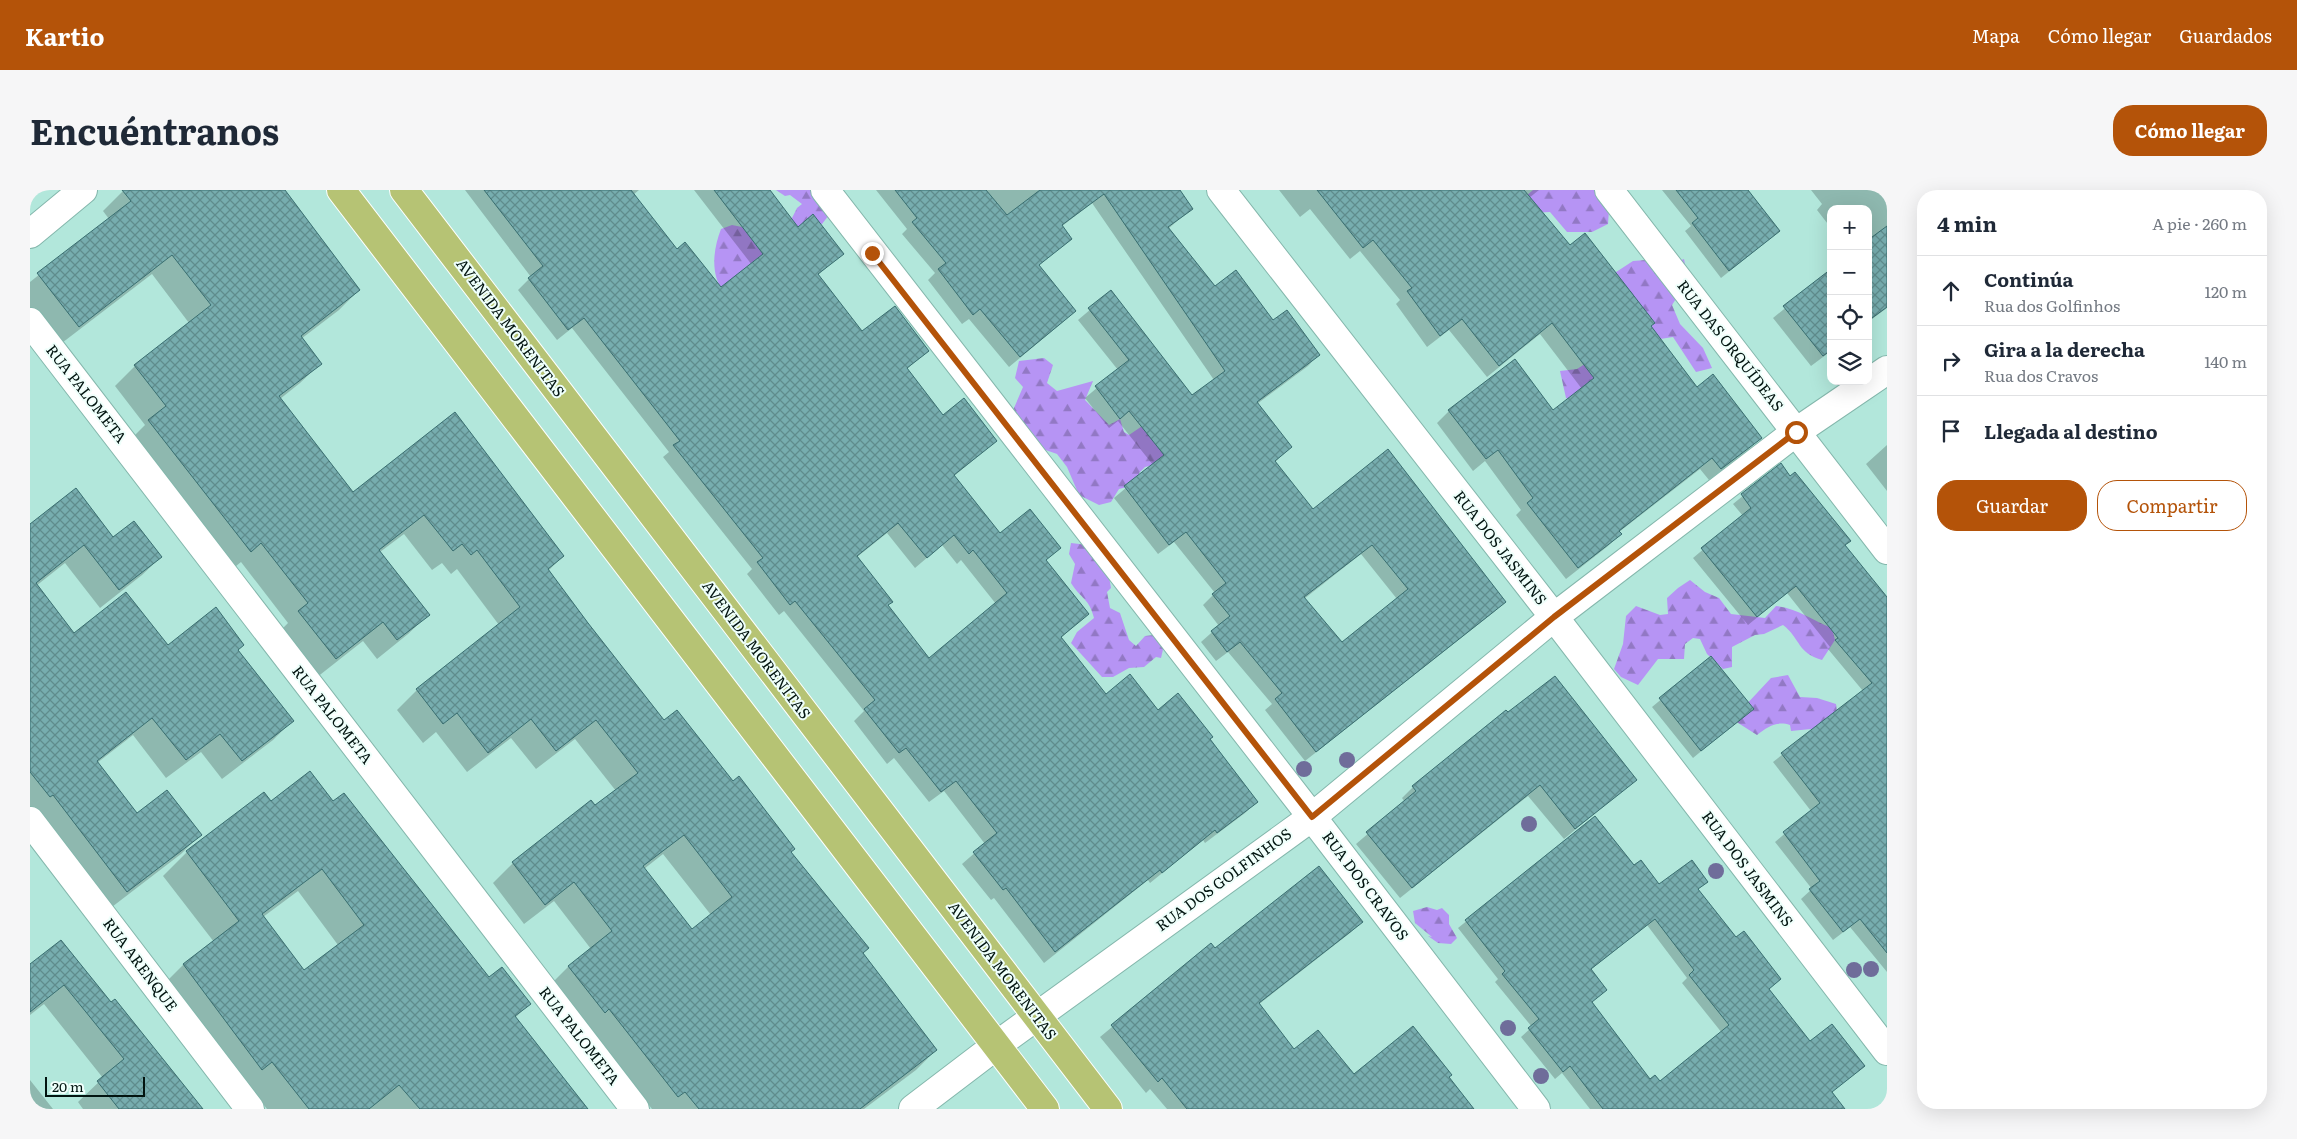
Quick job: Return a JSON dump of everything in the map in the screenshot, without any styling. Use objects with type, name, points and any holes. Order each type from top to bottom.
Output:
[{"type":"main road","points":[[341,190],[1045,1109]]},
{"type":"main road","name":"AVENIDA MORENITAS","points":[[404,190],[1108,1109]]},
{"type":"street","points":[[30,234],[83,190]]},
{"type":"street","name":"RUA DOS CRAVOS","points":[[825,190],[1312,817],[1536,1109]]},
{"type":"street","name":"RUA DOS JASMINS","points":[[1221,190],[1554,617],[1887,1051]]},
{"type":"street","name":"RUA DAS ORQUÍDEAS","points":[[1609,190],[1887,550]]},
{"type":"street","name":"RUA PALOMETA","points":[[30,322],[635,1109]]},
{"type":"street","name":"RUA DOS GOLFINHOS","points":[[913,1109],[1036,1016],[1312,817],[1554,617],[1796,432],[1887,370]]},
{"type":"street","name":"RUA ARENQUE","points":[[30,821],[250,1109]]},
{"type":"green space","points":[[776,190],[813,190],[829,215],[822,224],[815,224],[724,293],[716,278],[714,262],[716,245],[721,229],[732,225],[747,228],[791,220],[797,208],[802,204],[790,195],[785,196]]},
{"type":"green space","points":[[1533,190],[1597,190],[1609,210],[1608,224],[1592,232],[1567,232],[1550,212],[1530,213],[1525,197]]},
{"type":"green space","points":[[1684,259],[1688,280],[1672,305],[1680,324],[1703,348],[1712,368],[1696,372],[1673,337],[1654,340],[1610,276],[1633,261],[1646,260],[1653,271]]},
{"type":"green space","points":[[1612,347],[1605,420],[1566,398],[1560,371],[1577,369]]},
{"type":"green space","points":[[1044,358],[1053,365],[1047,383],[1057,391],[1093,381],[1085,400],[1109,425],[1120,419],[1124,432],[1129,435],[1151,420],[1200,439],[1154,465],[1145,467],[1139,473],[1139,484],[1119,489],[1111,502],[1099,505],[1079,495],[1067,467],[1057,454],[1040,448],[1015,421],[1014,408],[1023,387],[1015,378],[1019,361]]},
{"type":"green space","points":[[1071,543],[1088,545],[1108,571],[1111,588],[1107,592],[1110,608],[1120,613],[1129,640],[1136,646],[1145,636],[1154,635],[1165,641],[1161,658],[1156,657],[1144,667],[1129,668],[1113,677],[1102,677],[1071,643],[1077,632],[1094,618],[1087,602],[1071,583],[1075,564],[1069,554]]},
{"type":"green space","points":[[1690,580],[1705,592],[1719,598],[1731,614],[1765,618],[1776,606],[1784,607],[1832,628],[1835,640],[1822,660],[1803,650],[1789,630],[1783,625],[1764,634],[1755,635],[1732,647],[1732,667],[1723,669],[1707,654],[1700,639],[1693,638],[1685,644],[1684,659],[1658,659],[1638,685],[1621,677],[1614,669],[1623,644],[1626,616],[1636,606],[1660,615],[1668,614],[1667,598]]},
{"type":"green space","points":[[1788,675],[1800,697],[1817,698],[1836,704],[1838,720],[1818,746],[1811,729],[1791,731],[1790,725],[1777,724],[1757,735],[1735,721],[1743,708],[1771,678]]},
{"type":"green space","points":[[1427,907],[1437,910],[1442,908],[1449,915],[1449,924],[1457,938],[1451,944],[1438,943],[1415,923],[1413,911]]},
{"type":"building","points":[[122,190],[285,190],[360,290],[301,336],[322,364],[279,396],[353,492],[455,412],[564,556],[548,569],[588,623],[664,720],[677,710],[733,781],[739,776],[795,849],[791,852],[869,948],[863,953],[937,1050],[860,1109],[699,1109],[685,1092],[678,1097],[609,1009],[605,1013],[568,966],[612,931],[574,882],[545,905],[512,862],[591,800],[595,805],[638,773],[596,720],[556,751],[531,719],[488,753],[457,713],[443,724],[416,689],[520,607],[477,550],[471,555],[462,544],[453,551],[424,515],[379,550],[430,615],[397,640],[383,622],[336,659],[298,611],[308,603],[261,543],[251,552],[148,420],[166,406],[134,365],[211,305],[172,255],[79,327],[37,273],[131,201]],"holes":[[[684,835],[732,897],[692,929],[643,866]]]},
{"type":"building","points":[[484,190],[631,190],[677,249],[685,242],[721,287],[763,254],[714,190],[770,190],[798,227],[813,214],[844,254],[818,274],[862,331],[895,306],[929,351],[907,368],[943,415],[964,398],[997,441],[954,475],[1000,533],[1030,509],[1061,548],[1046,560],[1089,614],[1061,637],[1106,694],[1130,674],[1158,710],[1178,693],[1213,737],[1210,739],[1258,802],[1217,833],[1215,830],[1162,873],[1160,870],[1055,952],[1006,888],[1003,890],[973,852],[997,833],[956,781],[941,792],[906,748],[899,753],[864,709],[875,700],[795,601],[790,605],[757,562],[763,558],[673,445],[680,441],[584,318],[568,330],[528,278],[543,266]],"holes":[[[898,523],[927,558],[954,535],[969,554],[973,550],[1007,593],[929,658],[888,605],[893,602],[857,556]]]},
{"type":"building","points":[[895,190],[986,190],[1007,215],[1040,190],[1180,190],[1193,209],[1168,227],[1215,286],[1236,270],[1273,320],[1287,310],[1320,355],[1257,402],[1292,447],[1275,461],[1313,509],[1388,449],[1506,602],[1316,752],[1275,699],[1282,693],[1240,642],[1227,652],[1211,631],[1230,616],[1212,594],[1226,583],[1186,532],[1169,545],[1124,486],[1164,455],[1129,411],[1120,419],[1095,386],[1129,360],[1088,308],[1111,290],[1192,395],[1225,371],[1104,194],[1062,225],[1072,239],[1039,265],[1076,311],[1020,357],[980,309],[973,315],[938,269],[946,263],[912,222],[917,218]],"holes":[[[1372,545],[1408,589],[1342,642],[1304,597]]]},
{"type":"building","points":[[1317,190],[1524,190],[1570,245],[1585,233],[1655,323],[1651,326],[1697,387],[1713,374],[1762,438],[1721,469],[1712,458],[1619,531],[1622,534],[1578,568],[1527,503],[1533,498],[1498,450],[1486,459],[1448,410],[1515,359],[1553,410],[1594,378],[1552,323],[1499,366],[1462,319],[1440,336],[1407,291],[1412,288],[1373,240],[1363,248]]},
{"type":"building","points":[[1676,190],[1748,190],[1780,231],[1729,271],[1692,223],[1698,218]]},
{"type":"building","points":[[1887,226],[1887,307],[1872,318],[1872,250],[1872,237]]},
{"type":"building","points":[[1827,272],[1827,353],[1823,356],[1783,306]]},
{"type":"building","points":[[1781,463],[1790,476],[1795,472],[1851,541],[1845,545],[1887,597],[1887,953],[1860,919],[1843,932],[1809,889],[1820,881],[1783,832],[1820,803],[1781,753],[1872,683],[1835,640],[1838,638],[1796,586],[1757,617],[1701,548],[1751,508],[1741,494]]},
{"type":"building","points":[[76,488],[113,537],[134,521],[162,557],[119,590],[84,545],[36,583],[74,633],[126,592],[168,645],[216,607],[244,645],[238,650],[294,721],[242,761],[220,734],[186,760],[152,718],[97,761],[137,813],[167,790],[202,835],[127,892],[53,795],[50,797],[30,772],[30,524]]},
{"type":"building","points":[[1711,656],[1754,709],[1701,751],[1659,698]]},
{"type":"building","points":[[1555,676],[1637,780],[1575,829],[1540,785],[1412,888],[1366,832],[1416,791],[1412,786],[1506,710],[1508,712]]},
{"type":"building","points":[[310,771],[333,801],[344,793],[489,977],[502,967],[531,1004],[515,1016],[588,1109],[420,1109],[399,1085],[369,1109],[309,1109],[272,1062],[262,1070],[183,964],[239,921],[186,851],[264,792],[271,801]],"holes":[[[322,869],[364,925],[304,970],[262,914]]]},
{"type":"building","points":[[1595,816],[1634,865],[1641,860],[1659,884],[1692,860],[1708,882],[1698,889],[1736,937],[1744,931],[1781,979],[1769,989],[1810,1041],[1832,1024],[1865,1066],[1832,1092],[1845,1109],[1603,1109],[1570,1066],[1563,1072],[1528,1028],[1539,1019],[1502,974],[1505,971],[1465,920]],"holes":[[[1655,919],[1694,970],[1689,975],[1729,1025],[1660,1081],[1655,1075],[1650,1079],[1592,1002],[1607,990],[1591,969]]]},
{"type":"building","points":[[1319,866],[1363,922],[1259,1003],[1294,1049],[1318,1030],[1354,1074],[1413,1026],[1452,1075],[1449,1077],[1474,1109],[1187,1109],[1162,1078],[1158,1082],[1111,1025],[1211,943],[1215,948]]},
{"type":"building","points":[[61,940],[111,1002],[115,999],[203,1109],[119,1109],[97,1081],[124,1059],[64,985],[30,1012],[30,964]]},
{"type":"route","points":[[872,253],[1312,817],[1554,617],[1796,432]]}]
